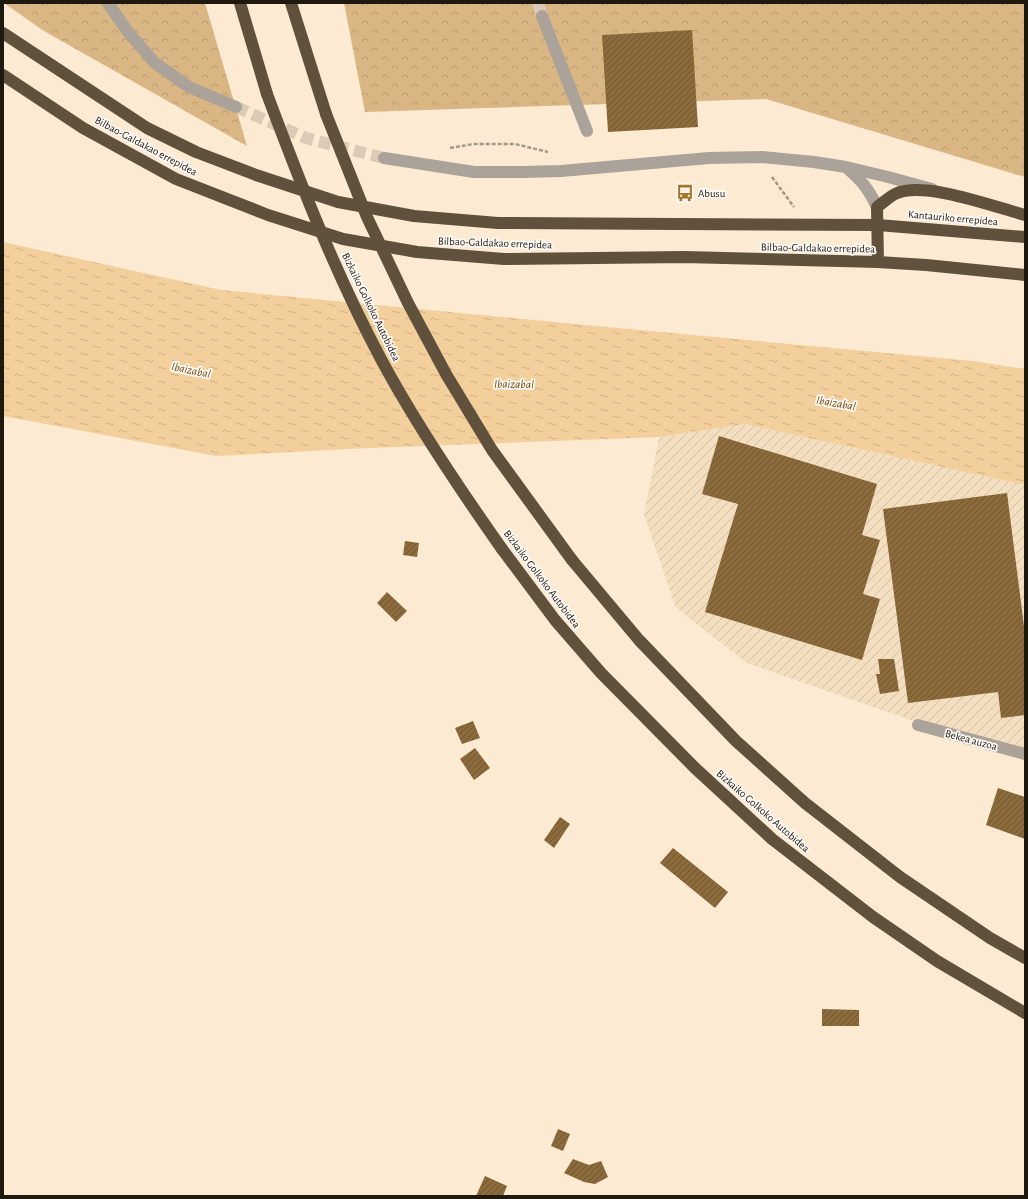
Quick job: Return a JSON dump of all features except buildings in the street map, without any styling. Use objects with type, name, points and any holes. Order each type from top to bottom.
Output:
[{"type":"highway","name":"Bizkaiko Golkoko Autobidea","points":[[240,3],[267,94],[314,217],[348,292],[382,361],[449,473],[502,549],[555,620],[601,672],[694,768],[772,839],[873,917],[931,957],[1025,1013]]},
{"type":"highway","points":[[291,3],[326,114],[367,217],[408,303],[446,374],[492,450],[572,560],[639,640],[736,741],[805,803],[900,877],[990,938],[1025,958]]},
{"type":"highway","name":"Bilbao-Galdakao errepidea","points":[[3,33],[147,128],[196,152],[256,175],[338,202],[414,216],[498,223],[878,225]]},
{"type":"highway","name":"Bilbao-Galdakao errepidea","points":[[3,76],[83,128],[176,179],[268,215],[343,238],[417,252],[504,259],[684,257],[878,262],[926,265],[1025,276]]},
{"type":"highway","points":[[878,262],[877,207],[895,194],[912,190],[946,192],[1025,215]]},
{"type":"highway","name":"Kantauriko errepidea","points":[[878,225],[1025,237]]},
{"type":"street","points":[[108,3],[128,32],[155,63],[189,87],[236,107]]},
{"type":"street","points":[[542,16],[587,131]]},
{"type":"street","points":[[384,158],[474,172],[561,171],[709,158],[762,157],[846,167],[946,192]]},
{"type":"street","points":[[846,167],[861,180],[877,207]]},
{"type":"street","name":"Bekea auzoa","points":[[918,725],[1025,754]]},
{"type":"shaded area","points":[[745,424],[1025,485],[1025,760],[747,663],[676,608],[644,515],[659,437]]},
{"type":"green space","points":[[4,3],[205,3],[247,146],[44,31]]},
{"type":"green space","points":[[344,3],[1025,3],[1025,177],[766,99],[365,112]]},
{"type":"water","name":"Ibaizabal","points":[[3,242],[221,290],[973,361],[1025,369],[1025,485],[745,424],[659,437],[369,448],[216,456],[3,416]]},
{"type":"tunnel","points":[[538,3],[542,16]]},
{"type":"tunnel","points":[[236,107],[306,138],[384,158]]},
{"type":"place","name":"Abusu","points":[[685,193]]}]
